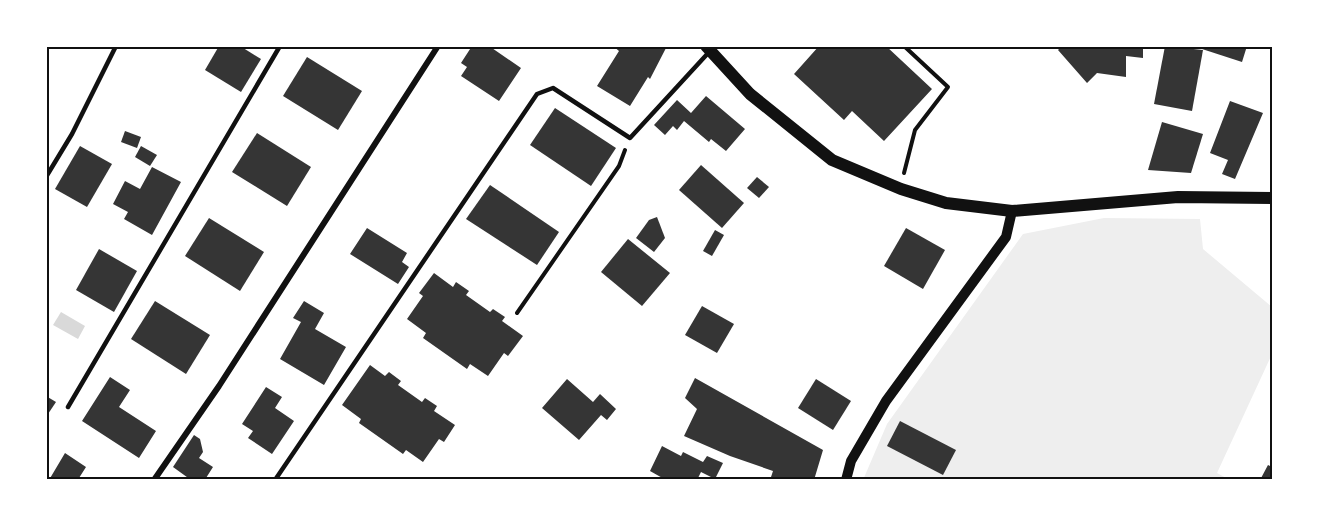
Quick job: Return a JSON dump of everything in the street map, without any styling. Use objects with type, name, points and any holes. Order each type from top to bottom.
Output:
[{"type":"main road","points":[[708,49],[750,94],[832,160],[901,189],[946,203],[1012,211],[1178,197],[1272,198]]},
{"type":"street","points":[[154,480],[219,386],[438,46]]},
{"type":"street","points":[[846,480],[851,461],[886,401],[1006,237],[1012,211]]},
{"type":"lane","points":[[46,177],[72,134],[116,46]]},
{"type":"lane","points":[[68,407],[280,46]]},
{"type":"lane","points":[[275,480],[537,94],[553,88],[630,138],[708,49]]},
{"type":"path","points":[[904,46],[948,87],[915,130],[906,167]]},
{"type":"path","points":[[517,313],[619,166],[630,138]]},
{"type":"shaded area","points":[[1104,218],[1200,219],[1203,249],[1272,307],[1272,354],[1217,473],[1228,479],[863,480],[887,424],[1023,234]]},
{"type":"shaded area","points":[[61,312],[85,326],[78,339],[53,325]]},
{"type":"building","points":[[219,46],[240,46],[261,59],[241,92],[205,70]]},
{"type":"building","points":[[472,46],[489,46],[521,68],[499,101],[461,76],[467,67],[461,63]]},
{"type":"building","points":[[613,46],[666,48],[650,79],[648,77],[630,106],[597,86],[619,51]]},
{"type":"building","points":[[819,46],[886,46],[932,89],[884,141],[852,111],[844,120],[794,74]]},
{"type":"building","points":[[1062,46],[1143,46],[1143,58],[1126,56],[1126,77],[1097,73],[1087,83],[1058,50]]},
{"type":"building","points":[[1165,46],[1203,50],[1192,111],[1154,104]]},
{"type":"building","points":[[1203,46],[1247,46],[1242,62],[1202,49]]},
{"type":"building","points":[[307,57],[362,91],[338,130],[283,96]]},
{"type":"building","points":[[706,96],[745,129],[726,151],[711,139],[709,142],[684,121],[677,130],[673,126],[665,135],[654,125],[677,100],[691,113]]},
{"type":"building","points":[[1230,101],[1263,113],[1235,179],[1222,174],[1228,160],[1210,153]]},
{"type":"building","points":[[555,108],[616,148],[591,186],[530,145]]},
{"type":"building","points":[[1162,122],[1203,134],[1191,173],[1148,170]]},
{"type":"building","points":[[125,131],[141,137],[137,148],[121,142]]},
{"type":"building","points":[[257,133],[311,167],[287,206],[232,172]]},
{"type":"building","points":[[80,146],[112,164],[87,207],[55,189]]},
{"type":"building","points":[[141,146],[157,155],[150,166],[135,157]]},
{"type":"building","points":[[701,165],[744,203],[722,228],[679,190]]},
{"type":"building","points":[[152,167],[181,182],[152,235],[124,219],[128,212],[113,204],[125,181],[140,189]]},
{"type":"building","points":[[757,177],[769,187],[759,198],[747,188]]},
{"type":"building","points":[[490,185],[559,232],[537,265],[466,219]]},
{"type":"building","points":[[657,217],[665,238],[654,252],[636,238],[649,220]]},
{"type":"building","points":[[209,218],[264,252],[240,291],[185,256]]},
{"type":"building","points":[[367,228],[407,253],[402,262],[409,267],[398,284],[350,254]]},
{"type":"building","points":[[906,228],[945,250],[923,289],[884,266]]},
{"type":"building","points":[[715,230],[724,235],[712,256],[703,251]]},
{"type":"building","points":[[628,239],[670,273],[642,306],[601,272]]},
{"type":"building","points":[[99,249],[137,271],[114,312],[76,290]]},
{"type":"building","points":[[434,273],[453,287],[456,282],[469,291],[466,295],[490,312],[493,309],[505,317],[502,321],[523,336],[508,356],[504,353],[488,376],[470,364],[467,369],[423,338],[426,333],[407,319],[423,296],[419,293]]},
{"type":"building","points":[[155,301],[210,335],[186,374],[131,339]]},
{"type":"building","points":[[304,301],[324,313],[315,329],[346,347],[324,385],[280,359],[301,322],[293,318]]},
{"type":"building","points":[[702,306],[734,324],[717,353],[685,335]]},
{"type":"building","points":[[370,365],[385,376],[389,372],[401,381],[398,385],[422,402],[425,398],[437,406],[434,411],[455,425],[444,442],[439,439],[423,462],[406,450],[403,454],[359,423],[361,419],[342,405]]},
{"type":"building","points":[[110,377],[130,390],[119,407],[156,431],[139,458],[82,421]]},
{"type":"building","points":[[695,378],[823,450],[814,480],[770,480],[773,471],[684,436],[697,409],[685,398]]},
{"type":"building","points":[[567,379],[593,402],[600,394],[616,409],[607,420],[601,415],[579,440],[542,408]]},
{"type":"building","points":[[816,379],[851,401],[833,430],[798,408]]},
{"type":"building","points":[[266,387],[282,397],[275,408],[294,421],[272,454],[248,438],[253,431],[242,424]]},
{"type":"building","points":[[46,396],[56,402],[46,417]]},
{"type":"building","points":[[900,421],[956,450],[943,475],[887,446]]},
{"type":"building","points":[[194,435],[200,439],[203,452],[199,458],[213,467],[206,478],[208,480],[191,480],[173,467]]},
{"type":"building","points":[[662,446],[681,456],[683,452],[703,462],[707,456],[723,463],[715,479],[701,472],[697,480],[666,480],[650,471]]},
{"type":"building","points":[[65,453],[86,467],[79,478],[81,480],[49,480]]},
{"type":"building","points":[[1268,465],[1272,467],[1272,480],[1260,480]]}]
